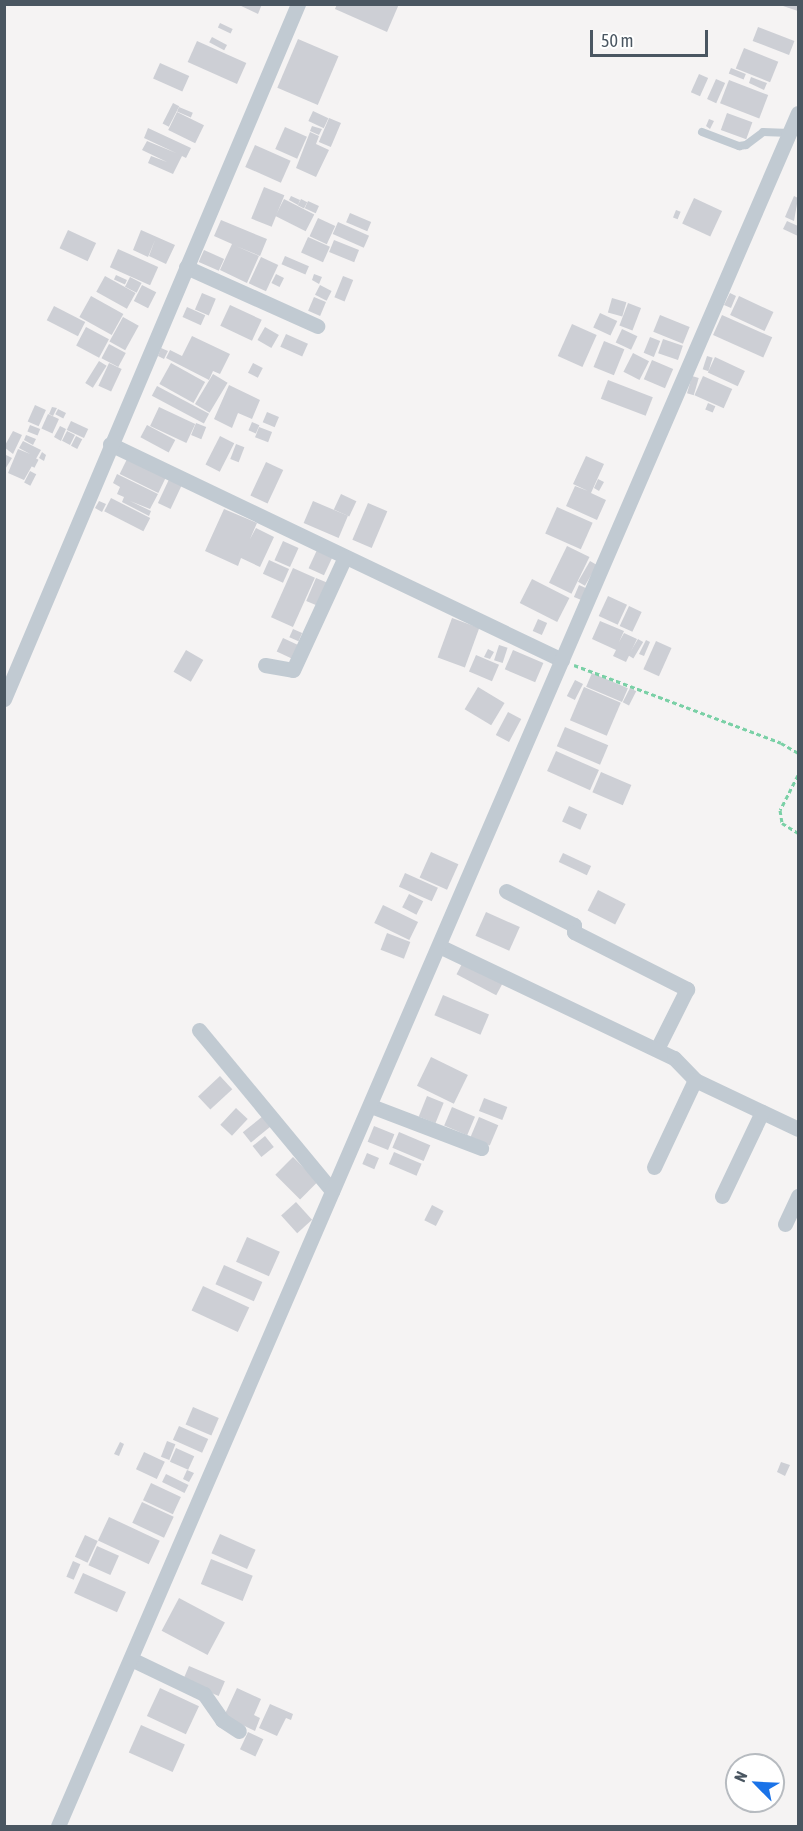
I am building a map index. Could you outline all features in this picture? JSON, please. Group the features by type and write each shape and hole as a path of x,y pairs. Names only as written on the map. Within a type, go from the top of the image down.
{"street":[{"path":"4,699 298,4"},
{"path":"58,1827 798,114"},
{"path":"186,267 317,326"},
{"path":"110,444 562,660"},
{"path":"265,665 292,670 345,557"},
{"path":"506,891 574,925 573,932 687,988 657,1049"},
{"path":"440,946 657,1049 674,1058 695,1080 798,1130"},
{"path":"199,1030 332,1191"},
{"path":"654,1167 695,1080"},
{"path":"371,1106 481,1148"},
{"path":"722,1196 762,1112"},
{"path":"785,1224 798,1196"},
{"path":"131,1659 204,1694 222,1720 239,1731"}],"lane":[{"path":"702,132 739,146 746,145 763,132 790,133"}],"path":[{"path":"562,660 781,743 798,753"},
{"path":"798,775 780,810 782,823 798,833"}],"building":[{"path":"237,4 262,4 258,14"},
{"path":"337,4 399,4 387,32 335,9"},
{"path":"780,4 798,4 798,11 780,5"},
{"path":"220,23 233,29 231,33 218,28"},
{"path":"758,27 794,41 789,55 753,41"},
{"path":"212,37 227,45 224,50 209,42"},
{"path":"298,39 339,56 318,105 277,88"},
{"path":"197,41 246,63 237,84 188,62"},
{"path":"744,48 778,62 770,82 736,68"},
{"path":"160,63 189,76 182,92 153,79"},
{"path":"731,68 746,74 744,80 729,74"},
{"path":"699,74 708,78 700,96 691,92"},
{"path":"751,77 767,83 764,90 749,83"},
{"path":"716,79 725,83 716,103 707,99"},
{"path":"729,80 768,95 759,118 720,103"},
{"path":"173,103 179,106 169,127 163,123"},
{"path":"179,107 193,113 191,117 177,112"},
{"path":"313,111 328,118 324,128 308,121"},
{"path":"177,112 204,125 195,143 168,130"},
{"path":"727,113 752,122 746,139 721,130"},
{"path":"329,118 341,123 331,147 319,142"},
{"path":"709,119 714,121 710,129 706,126"},
{"path":"312,126 322,129 319,135 310,131"},
{"path":"285,127 307,137 297,159 275,149"},
{"path":"148,128 191,148 186,158 182,156 173,174 148,163 151,156 167,162 142,150 147,141 176,153 144,138"},
{"path":"310,132 319,136 316,144 329,150 316,177 296,168"},
{"path":"255,145 291,161 281,183 245,167"},
{"path":"264,187 284,195 272,227 251,219"},
{"path":"291,196 300,200 298,205 289,200"},
{"path":"794,196 798,198 794,221 785,217"},
{"path":"694,198 722,211 710,236 682,223"},
{"path":"284,199 314,214 306,231 275,216"},
{"path":"301,199 307,202 304,208 298,205"},
{"path":"308,201 319,206 316,213 305,208"},
{"path":"676,210 681,212 678,219 673,217"},
{"path":"350,213 371,222 367,231 346,222"},
{"path":"318,218 335,226 327,244 310,236"},
{"path":"221,220 267,239 260,256 236,246 259,256 247,283 220,270 232,244 214,236"},
{"path":"787,221 798,226 798,236 783,229"},
{"path":"338,222 369,236 364,248 333,234"},
{"path":"68,230 96,243 88,261 60,248"},
{"path":"141,230 175,245 166,264 149,256 155,240 148,257 133,250"},
{"path":"308,237 330,247 323,262 301,253"},
{"path":"334,240 359,250 354,262 329,252"},
{"path":"118,249 158,267 150,285 110,267"},
{"path":"204,250 224,259 219,271 199,262"},
{"path":"285,256 309,266 305,274 281,264"},
{"path":"261,257 278,265 266,291 249,283"},
{"path":"276,274 284,278 279,287 271,283"},
{"path":"314,274 322,277 319,284 312,280"},
{"path":"116,275 127,280 125,284 114,280"},
{"path":"105,276 136,293 127,309 96,292"},
{"path":"343,276 353,280 345,301 334,297"},
{"path":"130,277 142,283 137,293 125,287"},
{"path":"142,285 156,292 148,308 134,301"},
{"path":"320,285 332,291 327,301 315,295"},
{"path":"202,293 216,299 209,315 195,310"},
{"path":"730,293 736,296 731,308 724,305"},
{"path":"91,296 123,314 112,335 79,317"},
{"path":"739,296 773,312 765,331 730,315"},
{"path":"314,297 326,302 320,316 308,311"},
{"path":"612,298 626,302 622,317 608,312"},
{"path":"628,303 641,308 632,330 619,325"},
{"path":"230,305 262,320 252,341 220,326"},
{"path":"54,306 85,322 78,336 47,320"},
{"path":"187,307 205,315 201,325 183,317"},
{"path":"600,313 617,321 610,336 593,328"},
{"path":"660,315 690,327 683,344 653,332"},
{"path":"722,315 772,337 763,357 713,335"},
{"path":"123,317 139,326 125,350 109,341"},
{"path":"572,324 597,335 582,367 558,356"},
{"path":"86,327 109,339 99,358 76,346"},
{"path":"265,327 279,335 271,348 258,340"},
{"path":"622,329 637,336 631,350 616,343"},
{"path":"286,334 308,344 302,357 280,347"},
{"path":"192,336 230,354 220,374 213,371 209,380 166,358 170,350 182,356"},
{"path":"650,337 660,341 654,357 644,353"},
{"path":"663,339 683,346 678,360 658,353"},
{"path":"604,341 624,349 614,375 594,367"},
{"path":"109,344 126,353 118,367 101,358"},
{"path":"161,348 168,351 164,359 158,356"},
{"path":"633,353 649,361 640,380 623,372"},
{"path":"707,356 713,358 708,371 703,369"},
{"path":"715,357 745,371 738,386 708,372"},
{"path":"652,360 673,369 665,388 644,379"},
{"path":"99,361 107,366 93,388 85,383"},
{"path":"109,363 122,369 111,392 98,386"},
{"path":"171,363 205,382 193,403 159,384"},
{"path":"253,363 263,368 258,378 248,373"},
{"path":"213,374 228,383 210,413 195,404"},
{"path":"692,376 699,378 694,395 687,393"},
{"path":"703,376 732,389 724,408 694,395"},
{"path":"608,380 653,397 646,416 601,399"},
{"path":"229,385 260,400 252,419 238,413 232,428 214,419"},
{"path":"157,386 209,414 204,423 152,396"},
{"path":"708,403 715,406 713,413 705,409"},
{"path":"35,405 46,410 39,426 28,421"},
{"path":"52,407 57,408 53,416 49,414"},
{"path":"159,407 195,424 186,443 150,426"},
{"path":"58,409 66,413 63,418 55,414"},
{"path":"267,412 279,417 275,427 263,422"},
{"path":"48,414 59,419 52,433 41,429"},
{"path":"71,421 88,429 84,438 67,430"},
{"path":"252,422 259,425 256,433 248,430"},
{"path":"196,423 206,427 201,439 191,435"},
{"path":"30,425 40,429 38,436 27,431"},
{"path":"147,425 175,440 169,452 140,437"},
{"path":"60,426 66,429 61,441 54,437"},
{"path":"259,427 272,432 268,442 255,437"},
{"path":"13,431 22,435 13,454 4,447"},
{"path":"67,431 75,435 70,445 62,441"},
{"path":"26,435 36,439 33,445 24,440"},
{"path":"76,436 82,439 77,449 71,446"},
{"path":"220,436 234,443 220,472 205,465"},
{"path":"23,441 41,450 24,480 8,473 18,449 30,454 19,448"},
{"path":"236,444 244,447 239,462 230,459"},
{"path":"42,452 46,455 44,461 39,458"},
{"path":"4,454 12,458 4,471"},
{"path":"586,456 604,464 591,493 606,500 597,520 566,506 575,486 588,491 573,484"},
{"path":"128,457 167,476 158,493 120,474"},
{"path":"35,458 39,460 34,468 31,466"},
{"path":"266,462 283,470 268,504 250,496"},
{"path":"30,471 36,474 30,486 24,483"},
{"path":"117,474 158,494 150,509 130,501 151,511 149,516 122,502 124,497 117,494 120,487 113,483"},
{"path":"171,475 184,481 171,509 158,503"},
{"path":"598,479 604,482 599,491 594,488"},
{"path":"341,494 356,501 349,517 334,509"},
{"path":"111,498 150,518 143,531 104,511"},
{"path":"99,501 106,504 102,512 95,508"},
{"path":"313,501 348,516 339,538 304,523"},
{"path":"368,503 387,511 372,548 352,540"},
{"path":"557,507 593,523 581,549 545,533"},
{"path":"224,509 257,523 250,539 256,528 274,537 260,567 241,558 238,566 205,551"},
{"path":"283,541 299,548 290,567 274,560"},
{"path":"567,546 589,557 571,594 549,583"},
{"path":"317,550 332,557 324,575 309,568"},
{"path":"269,560 289,569 283,583 263,574"},
{"path":"590,561 597,565 585,586 578,582"},
{"path":"293,568 315,578 293,627 271,617"},
{"path":"316,578 330,584 320,607 306,601"},
{"path":"532,579 569,598 557,622 520,603"},
{"path":"579,585 586,588 581,600 574,597"},
{"path":"608,596 627,605 618,625 599,616"},
{"path":"629,606 642,612 632,632 620,626"},
{"path":"452,618 479,628 465,667 438,657"},
{"path":"538,619 547,623 542,635 533,631"},
{"path":"600,621 624,631 619,642 624,633 637,639 626,662 613,656 616,650 592,639"},
{"path":"293,629 302,633 298,641 289,637"},
{"path":"283,638 300,646 294,660 277,652"},
{"path":"638,639 643,642 633,658 628,655"},
{"path":"646,640 650,642 644,656 639,654"},
{"path":"656,641 672,648 659,676 643,669"},
{"path":"499,645 508,648 503,663 494,660"},
{"path":"488,649 494,652 490,659 484,657"},
{"path":"186,650 203,660 191,682 174,672"},
{"path":"513,650 543,663 535,682 505,669"},
{"path":"476,655 499,665 492,681 469,672"},
{"path":"592,673 628,688 622,702 586,687"},
{"path":"575,680 583,684 575,700 567,696"},
{"path":"478,687 505,703 491,725 465,709"},
{"path":"584,687 621,703 607,736 570,720"},
{"path":"630,688 636,691 629,705 623,702"},
{"path":"508,712 521,719 509,742 496,735"},
{"path":"565,727 608,745 600,765 557,746"},
{"path":"556,751 599,770 590,790 547,771"},
{"path":"601,772 631,785 623,805 592,792"},
{"path":"569,806 587,814 580,830 562,822"},
{"path":"431,852 458,864 447,890 420,878"},
{"path":"563,853 591,866 587,875 559,862"},
{"path":"405,873 438,888 432,901 399,887"},
{"path":"598,890 626,904 615,925 588,910"},
{"path":"409,894 423,901 416,915 402,907"},
{"path":"383,905 418,922 409,940 374,923"},
{"path":"486,912 520,927 509,951 475,936"},
{"path":"387,933 410,942 404,959 381,950"},
{"path":"464,960 504,981 496,995 456,974"},
{"path":"443,995 489,1015 480,1035 434,1015"},
{"path":"431,1057 468,1075 454,1104 417,1086"},
{"path":"220,1076 232,1089 210,1110 198,1096"},
{"path":"427,1096 444,1103 435,1123 419,1116"},
{"path":"484,1098 507,1107 502,1120 479,1111"},
{"path":"452,1107 475,1117 467,1135 444,1125"},
{"path":"236,1108 248,1119 232,1136 220,1125"},
{"path":"263,1116 271,1126 251,1142 243,1132"},
{"path":"479,1117 498,1125 490,1145 470,1137"},
{"path":"374,1126 394,1134 388,1150 368,1142"},
{"path":"399,1132 430,1145 424,1161 392,1148"},
{"path":"265,1136 274,1147 261,1157 253,1146"},
{"path":"394,1152 422,1164 417,1176 389,1164"},
{"path":"367,1153 379,1158 374,1169 362,1164"},
{"path":"293,1157 318,1182 300,1199 275,1175"},
{"path":"296,1202 312,1220 297,1233 281,1215"},
{"path":"432,1205 444,1211 436,1226 424,1220"},
{"path":"247,1237 280,1252 269,1276 236,1262"},
{"path":"224,1265 262,1282 254,1301 215,1284"},
{"path":"203,1286 249,1308 238,1332 192,1310"},
{"path":"193,1407 219,1418 211,1435 186,1424"},
{"path":"179,1426 208,1439 202,1453 173,1440"},
{"path":"167,1441 175,1444 169,1460 161,1457"},
{"path":"120,1442 124,1444 119,1456 114,1454"},
{"path":"176,1448 194,1456 188,1470 170,1462"},
{"path":"144,1452 165,1462 157,1479 136,1469"},
{"path":"781,1462 790,1465 785,1476 777,1472"},
{"path":"187,1470 194,1473 189,1482 183,1479"},
{"path":"166,1474 188,1485 185,1493 162,1482"},
{"path":"151,1483 181,1497 173,1514 143,1500"},
{"path":"142,1502 174,1517 164,1538 132,1523"},
{"path":"109,1517 160,1541 149,1564 98,1541"},
{"path":"220,1534 256,1550 247,1569 211,1553"},
{"path":"85,1535 98,1541 88,1563 75,1557"},
{"path":"97,1546 119,1556 110,1575 88,1565"},
{"path":"211,1559 253,1576 243,1601 201,1584"},
{"path":"73,1561 80,1564 74,1580 66,1577"},
{"path":"83,1573 126,1592 117,1612 74,1593"},
{"path":"179,1598 225,1622 208,1655 162,1631"},
{"path":"189,1666 225,1681 219,1696 183,1681"},
{"path":"160,1688 199,1706 186,1734 147,1716"},
{"path":"237,1688 261,1699 254,1715 260,1718 255,1731 224,1716"},
{"path":"270,1704 293,1714 291,1720 286,1718 277,1736 259,1728"},
{"path":"141,1725 185,1745 173,1772 129,1752"},
{"path":"248,1732 263,1739 255,1756 240,1749"}]}
